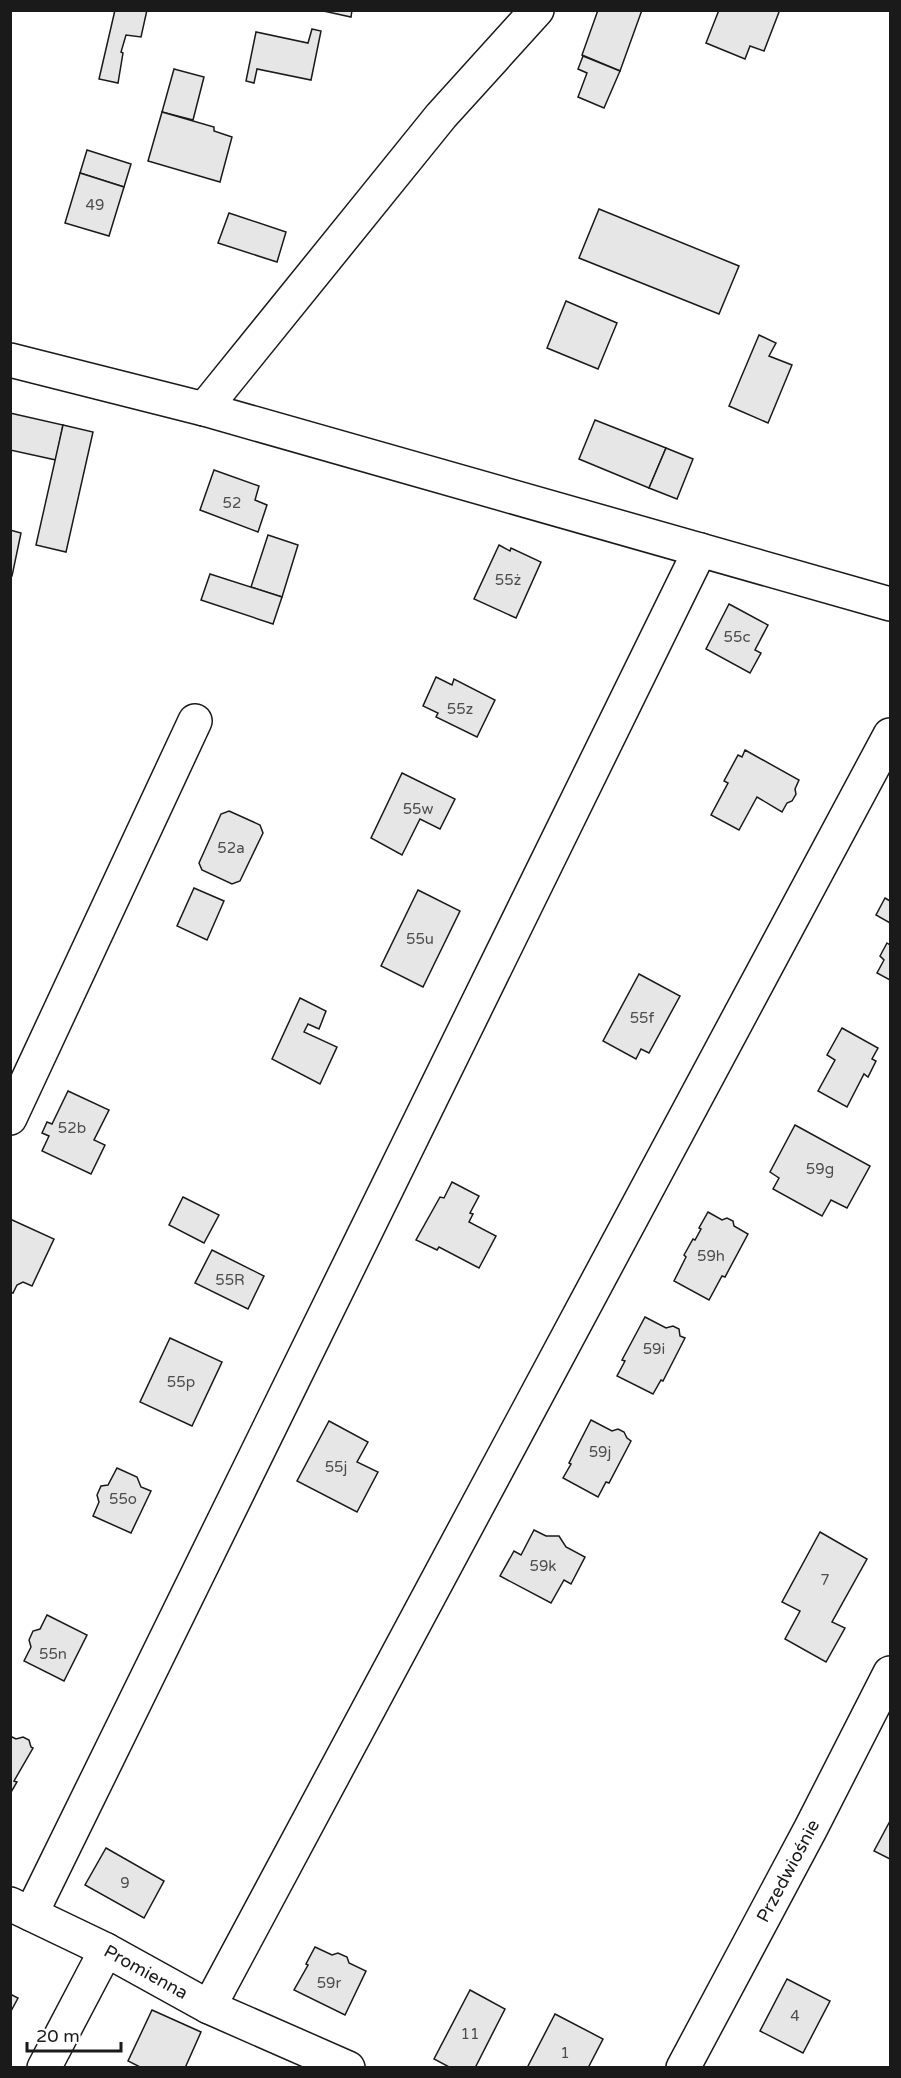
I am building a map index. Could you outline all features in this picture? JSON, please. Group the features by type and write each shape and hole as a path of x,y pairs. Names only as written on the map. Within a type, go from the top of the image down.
{"street":[{"path":"204,409 441,116 537,10"},
{"path":"10,360 204,409 891,604"},
{"path":"21,1909 700,550"},
{"path":"10,1118 195,721"},
{"path":"209,2007 891,735"},
{"name":"Przedwiośnie","path":"683,2067 891,1673"},
{"name":"Promienna","path":"21,1909 106,1950 209,2007 348,2067"},
{"path":"44,2067 106,1950"}],"building":[{"path":"115,10 147,10 141,37 126,35 121,52 123,53 118,83 99,79"},
{"path":"319,10 352,10 351,17"},
{"path":"598,10 642,10 620,71 582,55"},
{"path":"719,10 776,10 779,12 764,51 750,46 745,59 706,43"},
{"path":"312,29 321,31 311,80 257,69 254,83 246,81 256,32 308,43"},
{"path":"583,56 620,71 604,108 578,97 587,73 578,69"},
{"path":"174,69 204,77 193,120 162,112"},
{"path":"162,112 214,127 214,131 232,137 220,182 148,161"},
{"path":"87,150 131,164 124,187 80,173"},
{"path":"80,173 124,187 109,236 65,223"},
{"path":"599,209 739,266 719,314 579,258"},
{"path":"229,213 286,232 277,262 218,243"},
{"path":"566,301 617,323 598,369 547,348"},
{"path":"759,335 776,343 769,356 792,365 768,423 729,406"},
{"path":"10,413 63,425 56,460 10,450"},
{"path":"595,420 666,448 649,488 579,459"},
{"path":"63,425 93,432 66,552 36,545"},
{"path":"666,448 693,459 677,499 649,488"},
{"path":"214,470 259,486 255,500 267,505 258,532 200,510"},
{"path":"10,530 21,533 12,576 10,576"},
{"path":"268,535 298,545 282,597 251,587"},
{"path":"499,545 541,562 516,618 474,599"},
{"path":"210,574 282,597 273,624 201,600"},
{"path":"729,604 768,625 755,650 761,653 750,673 706,649"},
{"path":"436,677 452,685 454,679 495,700 477,737 436,717 438,713 423,706"},
{"path":"745,750 799,780 795,789 796,794 782,812 757,797 739,830 711,815 728,783 724,781 738,755 742,757"},
{"path":"402,773 455,799 440,829 420,819 402,855 371,838"},
{"path":"229,811 260,825 263,833 240,881 232,884 202,870 199,863 221,814"},
{"path":"194,888 224,901 207,940 177,926"},
{"path":"418,890 460,911 423,987 381,966"},
{"path":"885,898 890,901 890,923 876,915"},
{"path":"887,943 890,945 890,980 877,973 884,960 880,956"},
{"path":"639,974 680,996 649,1053 641,1049 636,1059 603,1041"},
{"path":"300,998 326,1011 319,1029 308,1024 304,1032 337,1047 320,1084 272,1059"},
{"path":"842,1028 878,1048 872,1059 876,1061 868,1077 864,1074 847,1107 818,1091 835,1060 827,1055"},
{"path":"68,1091 109,1110 94,1140 105,1145 91,1174 42,1151 49,1136 42,1133 47,1122 52,1124"},
{"path":"795,1125 870,1166 847,1208 831,1200 822,1216 773,1189 779,1178 770,1172"},
{"path":"452,1182 479,1196 470,1213 473,1214 469,1222 496,1236 479,1268 439,1247 437,1250 416,1240 440,1197 444,1198"},
{"path":"183,1197 219,1215 204,1243 169,1225"},
{"path":"708,1212 722,1220 727,1218 733,1221 734,1226 748,1234 725,1277 722,1276 709,1300 674,1281 686,1257 684,1255 693,1239 695,1240"},
{"path":"10,1219 54,1239 32,1286 23,1282 17,1285 13,1293 10,1292"},
{"path":"212,1250 264,1276 248,1309 195,1283"},
{"path":"645,1317 666,1328 673,1326 679,1329 680,1336 685,1338 663,1381 661,1380 653,1394 617,1376 625,1361 622,1360"},
{"path":"170,1338 222,1362 192,1426 140,1402"},
{"path":"591,1420 612,1431 618,1429 624,1432 631,1441 609,1483 606,1482 598,1497 563,1478"},
{"path":"329,1421 368,1442 357,1462 378,1472 357,1512 297,1481"},
{"path":"117,1468 137,1477 141,1487 151,1491 131,1533 93,1516 99,1502 97,1495 101,1486 108,1485"},
{"path":"534,1530 546,1536 559,1536 566,1547 585,1557 571,1584 564,1580 551,1603 500,1576 514,1551 521,1555"},
{"path":"820,1532 867,1559 832,1622 845,1628 826,1662 785,1639 800,1611 782,1602"},
{"path":"47,1615 87,1635 64,1681 24,1661 31,1647 29,1640 33,1631 40,1629"},
{"path":"10,1736 29,1740 33,1748 14,1781 17,1782 10,1794"},
{"path":"890,1821 890,1859 874,1851"},
{"path":"106,1848 164,1881 144,1918 85,1885"},
{"path":"315,1947 332,1955 338,1953 347,1957 349,1963 366,1971 345,2015 294,1990"},
{"path":"787,1979 830,2001 803,2053 760,2031"},
{"path":"470,1990 505,2009 475,2068 451,2068 434,2059"},
{"path":"10,1994 18,1998 10,2013"},
{"path":"152,2010 201,2032 185,2068 142,2068 128,2061"},
{"path":"555,2014 603,2039 588,2068 527,2068"}]}
